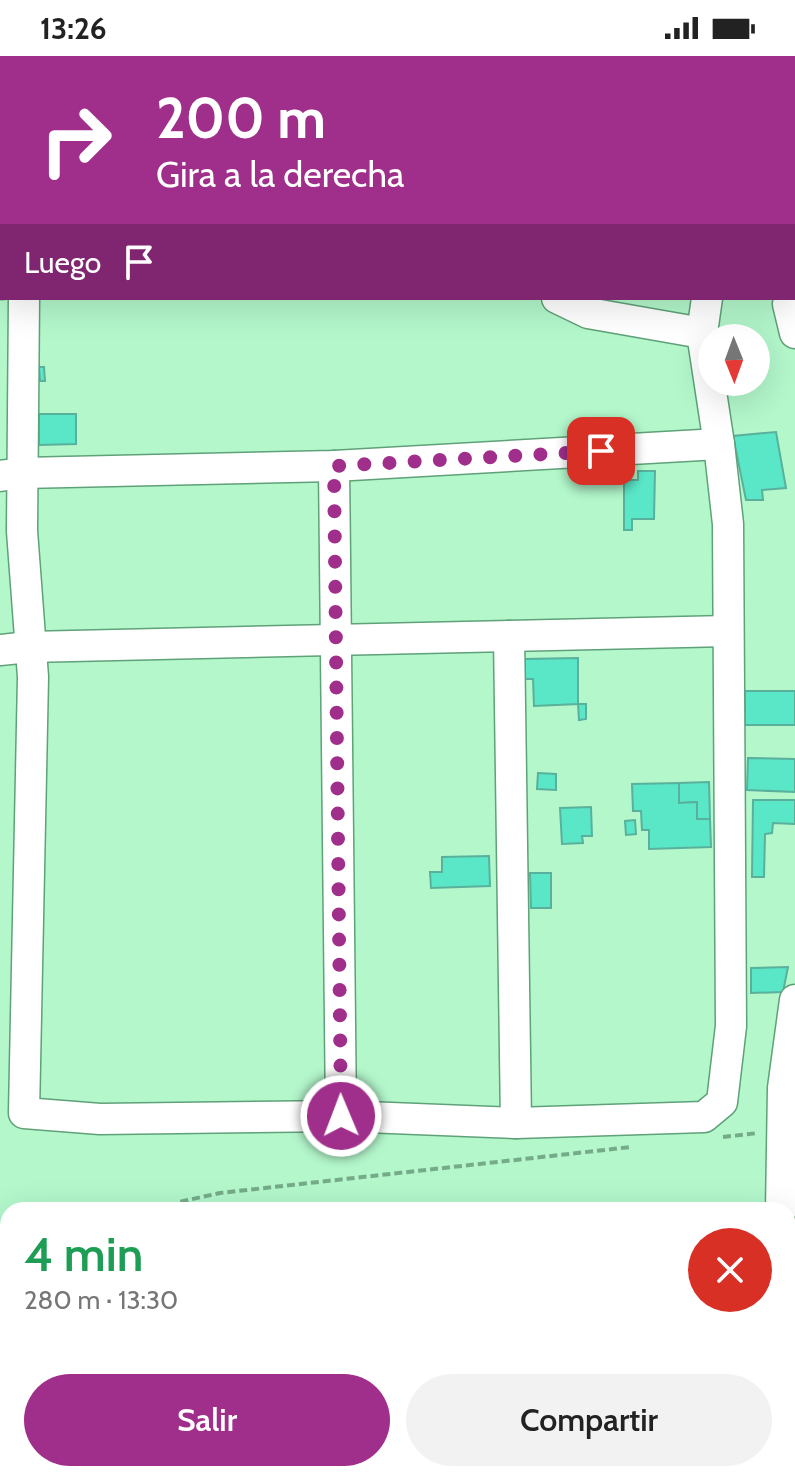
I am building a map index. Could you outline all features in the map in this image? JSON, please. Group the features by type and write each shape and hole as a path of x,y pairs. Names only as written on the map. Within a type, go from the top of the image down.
{"street":[{"path":"24,300 12,474 28,593 15,648 33,677 24,1113 100,1119 341,1116 516,1123 704,1117 722,1102 731,1026 728,524 712,396"},
{"path":"561,300 588,313 698,332"},
{"path":"703,324 707,300"},
{"path":"12,474 334,466 719,444"},
{"path":"334,466 341,1116"},
{"path":"15,648 728,631"},
{"path":"509,636 516,1123"},
{"path":"782,1202 789,1130 783,1088 792,1040 795,1000"}],"path":[{"path":"722,1137 789,1130"},
{"path":"179,1202 220,1193 631,1147"}],"building":[{"path":"39,367 44,367 45,381 40,381"},
{"path":"39,414 76,414 76,444 39,445"},
{"path":"776,432 786,488 762,490 763,500 746,500 733,436"},
{"path":"638,471 655,471 654,519 632,519 632,530 624,530 624,480 638,480"},
{"path":"578,658 578,704 534,706 533,679 525,679 525,659"},
{"path":"745,691 795,691 795,725 745,725"},
{"path":"578,704 586,704 586,719 579,720"},
{"path":"748,758 795,759 795,792 747,790"},
{"path":"538,773 556,774 556,790 537,789"},
{"path":"709,782 710,819 697,819 697,802 679,803 679,783"},
{"path":"679,783 679,803 697,802 697,819 710,819 711,847 649,849 649,830 642,830 641,811 633,811 632,784"},
{"path":"753,800 795,800 795,824 773,823 772,833 765,834 764,877 752,877"},
{"path":"591,807 592,836 582,836 583,843 562,844 560,808"},
{"path":"635,820 636,834 626,835 625,821"},
{"path":"489,856 490,886 431,888 430,872 442,872 442,857"},
{"path":"530,873 551,873 551,908 531,908"},
{"path":"788,967 783,992 751,993 751,968"}],"route":[{"path":"341,1116 334,466 601,451"}]}
